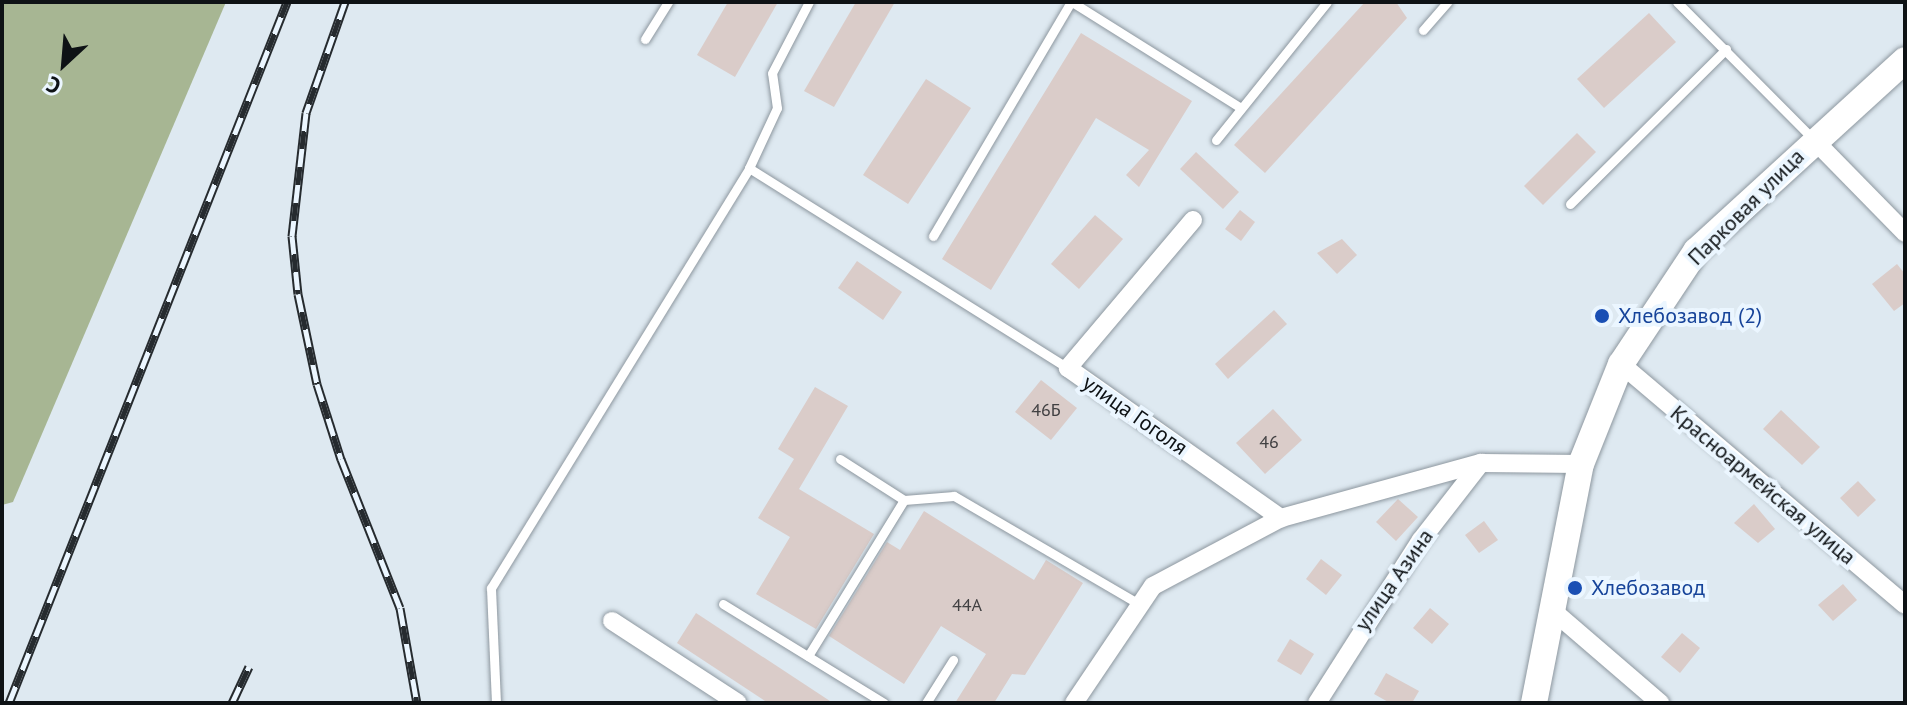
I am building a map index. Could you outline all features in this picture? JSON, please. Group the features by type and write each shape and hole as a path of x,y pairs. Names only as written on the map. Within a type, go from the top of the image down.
{"main road":[{"name":"Парковая улица","path":"1534,703 1581,464 1621,364 1696,251 1905,60"}],"street":[{"path":"1814,140 1905,233"},
{"name":"улица Гоголя","path":"1193,220 1068,368 1281,518"},
{"name":"Красноармейская улица","path":"1621,364 1905,605"},
{"path":"1074,703 1137,603 1153,586 1281,518 1481,463 1581,464"},
{"name":"улица Азина","path":"1317,703 1421,540 1481,463"},
{"path":"1552,610 1660,703"},
{"path":"612,621 738,703"}],"lane":[{"path":"645,39 668,2"},
{"path":"496,703 491,588 749,168 777,108 772,73 809,2"},
{"path":"933,236 1072,2 1241,108"},
{"path":"1216,140 1327,2"},
{"path":"1423,30 1447,2"},
{"path":"1677,2 1814,140"},
{"path":"1570,204 1726,49"},
{"path":"749,168 1068,368"},
{"path":"840,459 904,500 954,496 1137,603"},
{"path":"808,656 904,500"},
{"path":"723,604 884,703"},
{"path":"926,703 953,660"}],"green space":[{"path":"2,2 226,2 13,502 2,505"}],"building":[{"path":"728,2 778,2 735,77 697,55"},
{"path":"856,2 895,2 834,107 804,91"},
{"path":"1365,2 1396,2 1407,18 1265,173 1234,145"},
{"path":"1649,13 1676,42 1604,108 1577,79"},
{"path":"1081,33 1192,101 1139,187 1126,175 1149,150 1096,118 991,290 942,259"},
{"path":"926,79 971,108 908,204 863,175"},
{"path":"1577,133 1596,152 1543,205 1524,186"},
{"path":"1196,152 1239,192 1223,209 1180,169"},
{"path":"1240,210 1255,222 1241,241 1225,229"},
{"path":"1095,215 1123,239 1079,289 1051,264"},
{"path":"1342,239 1357,255 1337,274 1317,253"},
{"path":"857,261 902,292 883,320 838,288"},
{"path":"1897,264 1905,274 1905,303 1894,311 1872,284"},
{"path":"1274,310 1287,324 1228,379 1215,364"},
{"path":"1041,380 1077,408 1051,440 1015,412"},
{"path":"815,387 848,406 799,489 874,534 816,629 756,594 790,537 758,518 794,459 778,449"},
{"path":"1273,409 1302,440 1265,474 1236,443"},
{"path":"1781,410 1820,447 1802,465 1763,429"},
{"path":"1858,481 1876,500 1858,517 1840,498"},
{"path":"1398,499 1418,517 1396,541 1376,522"},
{"path":"1754,504 1775,529 1758,543 1734,523"},
{"path":"924,511 1034,580 1046,560 1083,583 1025,675 1012,674 994,703 955,703 986,654 941,626 904,684 829,636 887,542 900,550"},
{"path":"1484,521 1498,540 1479,553 1465,535"},
{"path":"1321,559 1342,575 1326,595 1306,579"},
{"path":"1843,584 1857,600 1833,621 1818,605"},
{"path":"1430,608 1449,624 1432,644 1413,628"},
{"path":"696,613 833,703 768,703 677,643"},
{"path":"1682,633 1700,648 1680,673 1661,657"},
{"path":"1290,639 1314,654 1301,675 1277,661"},
{"path":"1386,673 1419,691 1412,703 1390,703 1374,694"}],"railway":[{"path":"9,703 287,2"},
{"path":"345,2 306,113 292,236 298,294 317,384 341,459 400,608 417,703"},
{"path":"232,703 249,667"}],"place":[{"name":"Хлебозавод (2)","path":"1602,316"},
{"name":"Хлебозавод","path":"1575,588"}]}
